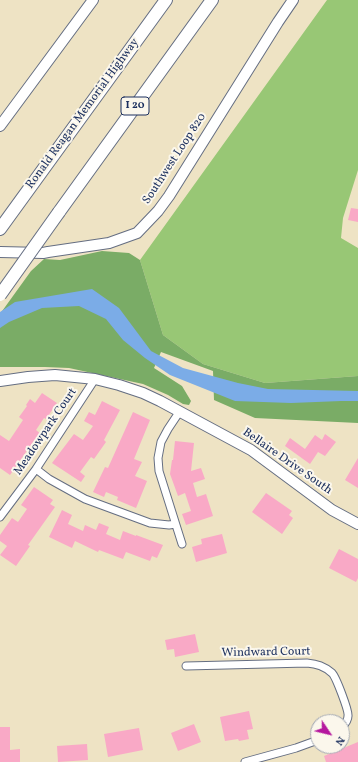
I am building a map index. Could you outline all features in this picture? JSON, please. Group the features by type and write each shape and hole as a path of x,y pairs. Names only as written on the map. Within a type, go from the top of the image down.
{"highway":[{"name":"Ronald Reagan Memorial Highway","path":"0,229 166,0"},
{"name":"I 20","path":"0,295 212,0"}],"street":[{"path":"0,126 93,0"},
{"name":"Southwest Loop 820","path":"0,252 48,252 109,243 137,233 158,211 278,22 294,0"},
{"name":"Bellaire Drive South","path":"0,381 55,375 95,379 143,393 180,411 251,450 332,510 358,524"},
{"name":"Meadowpark Court","path":"0,517 36,469 95,379"},
{"path":"180,411 168,429 162,442 158,458 159,471 182,544"},
{"path":"36,469 49,479 85,499 150,523 169,525 176,524"},
{"name":"Windward Court","path":"186,666 299,663 317,664 334,675 348,714"},
{"path":"246,762 310,743"}],"green space":[{"path":"327,0 358,0 358,170 343,218 341,238 358,248 358,376 265,383 203,364 163,335 140,260"},
{"path":"102,251 129,253 140,260 163,335 203,364 265,383 358,376 358,423 255,418 214,400 213,371 161,352 154,368 182,386 191,401 189,405 183,404 168,395 143,384 69,368 0,367 0,314 31,271 44,259 60,260"}],"water":[{"path":"92,289 119,308 151,351 183,368 238,383 268,389 358,391 358,401 291,403 235,401 170,375 145,358 123,340 106,319 79,306 42,308 9,322 0,328 0,312 15,302"}],"building":[{"path":"351,208 358,209 358,222 348,220"},
{"path":"42,393 57,403 36,430 41,434 34,443 33,442 10,475 0,468 0,435 9,441 23,420 19,417 30,399 35,403"},
{"path":"102,401 120,410 104,440 106,442 94,459 91,457 80,472 85,476 81,482 52,463 74,434 83,440 93,426 84,421 89,412 95,415"},
{"path":"133,412 150,420 134,459 142,462 135,476 147,481 136,508 117,500 118,497 106,492 104,497 93,492 105,467 108,468"},
{"path":"325,434 336,442 325,456 318,452 310,464 285,446 290,438 305,449 315,435 322,440"},
{"path":"175,441 194,443 191,471 201,468 205,479 193,483 197,497 206,494 213,516 186,525 182,514 191,511 185,493 178,496 170,474"},
{"path":"358,458 358,488 345,480"},
{"path":"34,487 53,500 50,504 55,507 28,545 30,546 16,566 0,555 7,546 0,541 0,535 12,518 18,522 27,509 21,505"},
{"path":"266,493 292,511 289,515 293,518 282,534 252,512"},
{"path":"62,510 72,515 68,524 83,531 85,525 96,530 99,523 109,527 106,534 120,540 123,531 163,545 157,558 152,556 150,561 126,552 123,559 99,550 98,552 75,541 72,548 49,537"},
{"path":"222,534 227,553 196,562 192,547 202,544 201,539"},
{"path":"339,549 358,559 358,578 356,582 329,568"},
{"path":"195,634 199,652 175,657 174,649 167,650 165,640"},
{"path":"249,711 253,729 247,730 249,739 225,741 220,717"},
{"path":"194,724 201,742 178,751 171,733"},
{"path":"0,727 10,727 10,750 20,749 20,762 0,762"},
{"path":"139,728 143,750 108,757 104,734"},
{"path":"358,742 358,762 326,762 324,756 329,754 350,754 350,745"},
{"path":"87,744 88,760 58,762 57,746"}]}
